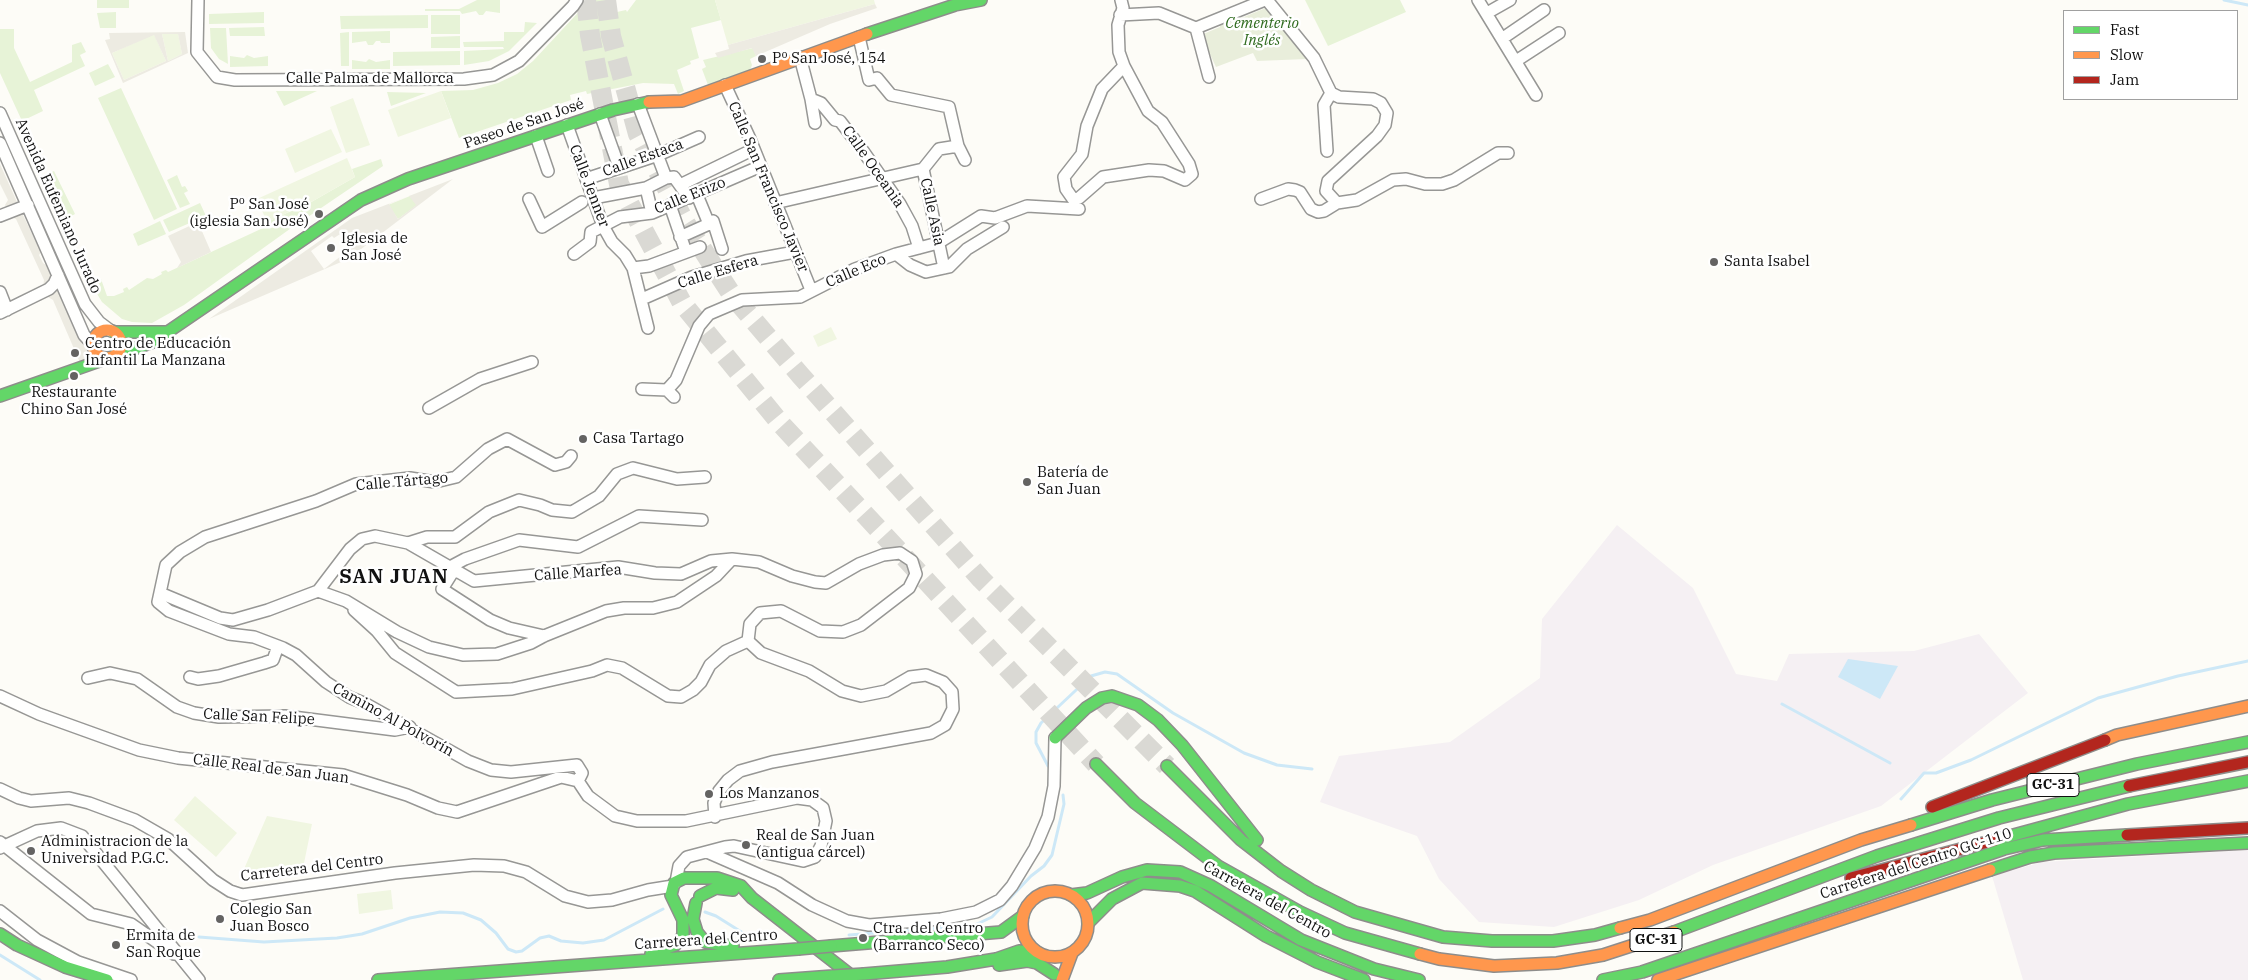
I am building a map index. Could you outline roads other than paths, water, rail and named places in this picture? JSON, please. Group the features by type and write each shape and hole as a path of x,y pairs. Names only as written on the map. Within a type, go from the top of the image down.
{"main road":[{"name":"Paseo de San José","path":"0,396 154,342 361,200 408,179 600,114 638,104 682,101 858,37 955,5 981,0"},
{"path":"112,332 119,339 120,347 110,358 96,353 93,345 98,333 112,332 168,332"},
{"path":"1055,738 1086,708 1102,698 1112,696 1138,705 1158,720 1182,745 1281,871"},
{"path":"1861,840 1888,824 2040,763 2117,735 2248,706"},
{"name":"GC-31","path":"1167,766 1242,840 1281,871 1311,890 1355,912 1398,926 1444,936 1482,940 1553,941 1595,935 1650,920 1861,840 2002,798 2136,764 2248,742"},
{"name":"GC-31","path":"1096,764 1135,803 1218,866 1300,912 1345,932 1393,947 1439,959 1494,966 1557,962 1603,955 1703,923 1778,892 1877,856 1999,818 2140,783 2248,762"},
{"path":"1703,923 1859,876 1999,837 2128,804 2248,781"},
{"name":"Carretera del Centro GC-110","path":"1603,980 1642,972 2004,849 2043,840 2248,828"},
{"name":"Carretera del Centro GC-110","path":"1658,980 1712,964 2030,857 2054,853 2248,844"},
{"name":"Carretera del Centro","path":"1071,895 1087,893 1122,877 1147,870 1180,872 1211,886 1301,940 1374,970 1418,980"},
{"path":"630,961 675,945 683,936 683,920 675,901 674,884 688,878 697,884 698,899 693,919 697,932 705,942 770,950"},
{"name":"Carretera del Centro","path":"688,878 717,878 741,886 752,898 860,977"},
{"path":"1088,923 1112,899 1142,883 1162,883 1180,886 1195,891 1266,936 1316,962 1364,980"},
{"name":"Carretera del Centro","path":"698,899 706,891 725,888 752,898"},
{"path":"779,980 833,976 860,977 975,963 1019,951 1042,954 1059,957 1072,953 1082,944 1087,934 1088,923 1083,907 1071,895 1052,891 1034,899 1023,916 1024,936 1042,954 1057,978"},
{"path":"675,901 684,907 698,899"},
{"name":"Carretera del Centro","path":"378,980 969,936 1001,932 1023,916"},
{"path":"0,934 17,945 64,967 107,980"},
{"path":"1057,978 1070,962 1072,953"},
{"path":"975,963 989,966 1027,962 1037,963 1057,978"}],"street":[{"name":"Calle Palma de Mallorca","path":"198,0 197,52 217,77 235,80 464,78 493,75 519,61 577,0"},
{"path":"1076,204 1079,198 1103,177 1149,170 1164,171 1184,180 1192,174 1189,164 1162,122 1148,111 1124,66 1119,52 1118,25 1122,8 1121,0"},
{"path":"1120,15 1159,13 1196,28 1266,0 1314,58 1324,83 1331,93 1339,97 1373,99 1381,103 1387,113 1385,124 1377,136 1328,181 1326,190 1337,203"},
{"path":"1478,0 1503,38 1536,95"},
{"path":"1487,13 1510,0"},
{"path":"1503,38 1544,10"},
{"path":"1196,28 1209,77"},
{"path":"1516,61 1558,33"},
{"path":"858,37 868,80 876,78 891,95 949,107 958,146 965,160"},
{"path":"800,57 812,99 815,124"},
{"path":"1076,204 1066,189 1064,177 1082,154 1086,126 1102,89 1124,66"},
{"name":"Calle San Francisco Javier","path":"725,85 754,149 811,290"},
{"path":"1327,151 1324,105 1331,93"},
{"name":"Calle Oceania","path":"812,99 821,103 834,120 840,120 909,220 919,248"},
{"path":"638,104 666,178"},
{"name":"Avenida Eufemiano Jurado","path":"0,113 85,304 99,322 112,332"},
{"path":"600,114 619,167"},
{"name":"Calle Jenner","path":"567,125 586,179 588,200 612,242 633,268 648,328"},
{"path":"536,136 548,171"},
{"name":"Calle Estaca","path":"586,179 658,156 699,137"},
{"name":"Avenida Eufemiano Jurado","path":"0,143 84,335 93,345"},
{"name":"Calle Asia","path":"944,268 923,168 939,149 958,146"},
{"path":"680,185 754,149"},
{"path":"1261,199 1288,189 1300,192 1311,208 1318,212 1324,211 1337,203 1357,200 1393,180 1406,179 1425,184 1442,184 1454,180 1498,153 1508,153"},
{"name":"Calle Erizo","path":"574,254 590,242 591,232 620,218 652,212 761,166"},
{"path":"775,202 923,168"},
{"path":"530,199 542,227 588,200 646,188 666,178 674,177 693,196 709,224"},
{"path":"646,188 652,212"},
{"path":"896,254 938,243 981,216 995,218 1027,206 1076,204"},
{"path":"0,216 28,205"},
{"path":"670,205 686,252"},
{"path":"680,237 713,222 722,249"},
{"path":"944,268 949,267 966,249 1003,227"},
{"path":"633,268 649,266 700,246"},
{"name":"Calle Esfera","path":"642,299 692,277 746,261 795,252"},
{"name":"Calle Eco","path":"642,389 670,393 699,326 710,314 742,300 800,297 855,269 896,254 910,265 926,272 944,268"},
{"path":"0,292 3,312 49,289 54,284 58,275"},
{"path":"429,408 480,379 532,362"},
{"name":"Calle Tártago","path":"160,594 166,565 180,552 204,536 316,501 351,486 410,478 434,482 456,477 488,449 507,439 555,465 566,462 571,456"},
{"path":"160,594 220,618 233,620 268,610 318,591 341,560 362,539 375,536 408,543 428,537 455,537 489,512 519,500 552,510 572,512 599,496 617,474 633,468 677,479 705,477"},
{"path":"544,636 532,635 490,620 442,589 452,569 465,558 519,540 578,547 639,516 702,520"},
{"name":"Calle Marfea","path":"408,543 474,581 618,567 655,573 681,574 711,561 732,559 759,562 800,578 826,583 859,564 883,555 900,553 912,561 916,574 909,588 861,625 843,632 820,631 782,611 760,613 750,624 748,641"},
{"path":"318,591 346,601 397,632 429,647 463,655 497,654 530,643 606,611 624,608 653,608 677,602 716,576 732,559"},
{"name":"Camino Al Polvorín","path":"160,594 158,602 169,611 228,634 254,637 278,646 296,655 326,682 341,692 410,727 428,741 492,770 511,772 577,765 582,773 578,781"},
{"path":"346,601 395,653 456,692 512,689 606,665 622,668 668,696 681,697 693,690 701,682 710,665 726,651 748,641 761,653 809,671 842,691 861,696 886,691 910,677 926,675 944,682 952,692 953,709 945,725 931,733 772,762 740,771 728,780 719,791 714,803 715,817"},
{"path":"190,677 198,679 219,676 273,660 278,646"},
{"name":"Calle San Felipe","path":"88,678 110,673 137,679 177,707 219,718 285,716 395,730 410,727"},
{"name":"Calle Real de San Juan","path":"0,696 39,714 139,750 178,758 343,775 407,794 438,808 457,812 561,777 578,781"},
{"path":"708,852 778,883 812,905 847,921 869,925 941,919 976,912 1000,900 1012,886 1035,848 1048,817 1054,786 1055,738"},
{"path":"578,781 588,796 615,816 637,821 686,821 715,817 797,798 812,800 823,808 826,821 815,857 803,861 734,846 692,855 683,860 679,866 674,884"},
{"name":"Carretera del Centro","path":"0,789 19,798 31,800 69,798 89,803 135,820 168,839 213,880 230,891 242,895 385,874 474,865 504,866 526,872 565,896 588,902 612,900 674,884"},
{"path":"1,845 37,831 61,828 82,836 199,980"},
{"path":"1,845 91,914 131,924 185,963"},
{"path":"688,878 692,855"},
{"path":"648,890 675,901"},
{"path":"0,911 37,940 78,962 131,980"}],"water":[{"path":"1848,659 1898,666 1880,699 1838,677"}],"waterway":[{"path":"2224,0 2248,5"},
{"path":"1901,799 1924,773 1936,773 1971,760 2098,698 2178,676 2248,661"},
{"path":"1048,766 1036,743 1036,732 1041,723 1091,676 1105,672 1117,674 1173,713 1244,753 1277,765 1312,769"},
{"path":"1782,704 1890,763"},
{"path":"849,935 975,925 992,917 1031,876 1044,866 1052,855 1064,804 1063,795"},
{"path":"199,937 264,942 337,938 362,934 410,918 440,912 463,913 481,920 496,933 508,949 516,952 522,951 540,938 549,936 561,941 583,943 604,940 663,909"},
{"path":"705,912 716,916 743,933"},
{"path":"0,955 40,980"}],"tunnel":[{"path":"586,0 590,35 619,184 682,303 781,424 1096,764"},
{"path":"606,0 611,36 638,134 686,224 732,295 801,376 981,579 1167,766"}],"place":[{"name":"Pº San José, 154","path":"762,59"},
{"name":"Pº San José (iglesia San José)","path":"319,214"},
{"name":"Iglesia de San José","path":"331,248"},
{"name":"Santa Isabel","path":"1714,262"},
{"name":"Centro de Educación Infantil La Manzana","path":"75,353"},
{"name":"Restaurante Chino San José","path":"74,376"},
{"name":"Casa Tartago","path":"583,439"},
{"name":"Batería de San Juan","path":"1027,482"},
{"name":"Los Manzanos","path":"709,794"},
{"name":"Real de San Juan (antigua cárcel)","path":"746,845"},
{"name":"Administracion de la Universidad P.G.C.","path":"31,851"},
{"name":"Colegio San Juan Bosco","path":"220,919"},
{"name":"Ctra. del Centro (Barranco Seco)","path":"863,938"},
{"name":"Ermita de San Roque","path":"116,945"}],"district":[{"name":"SAN JUAN","path":"394,577"}],"park label":[{"name":"Cementerio Inglés","path":"1262,32"}]}
